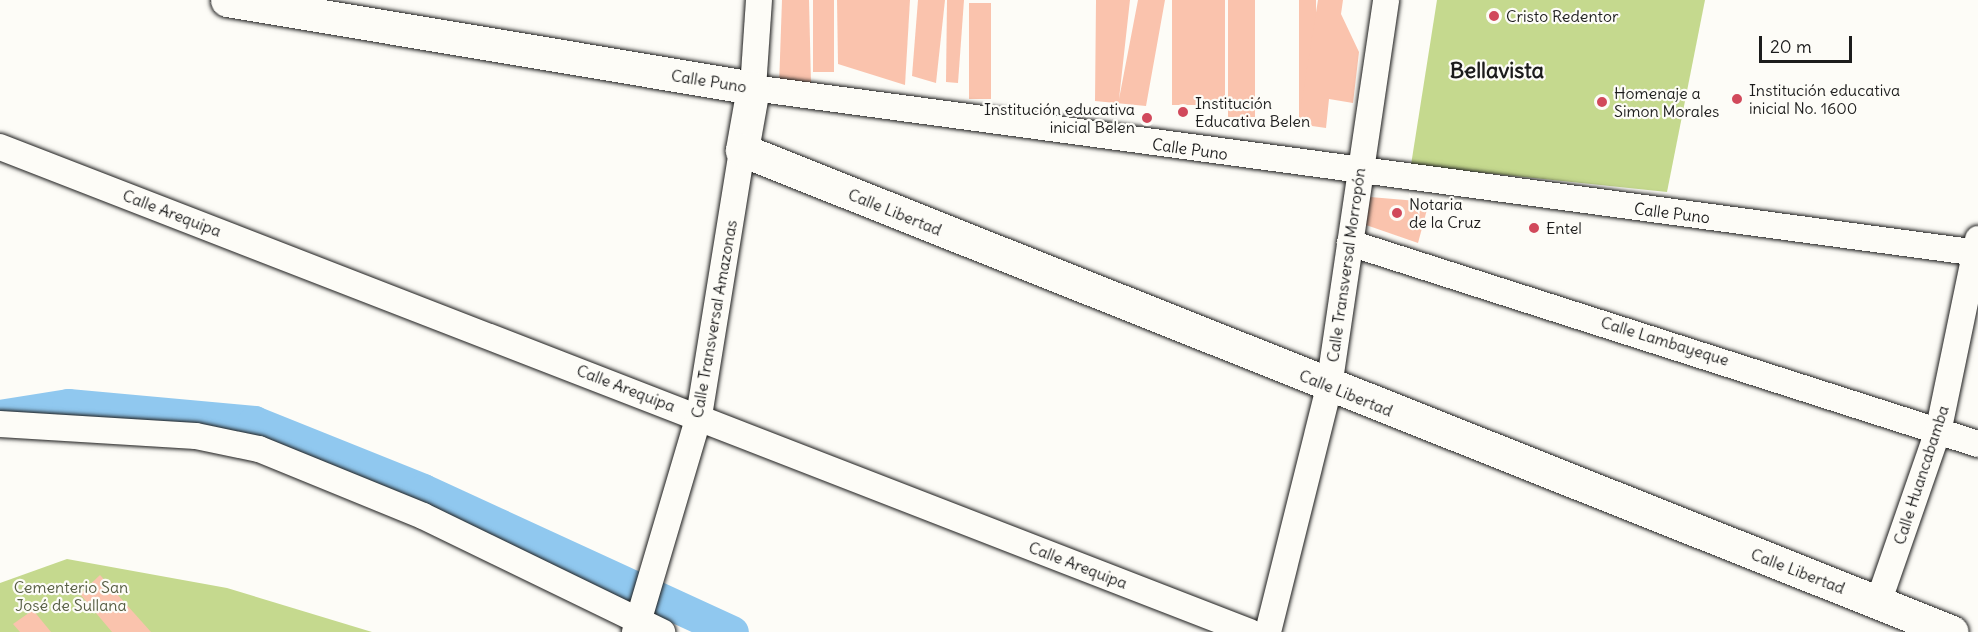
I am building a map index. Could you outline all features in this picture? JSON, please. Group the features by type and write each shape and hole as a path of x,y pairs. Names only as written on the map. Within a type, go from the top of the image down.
{"main road":[{"name":"Calle Puno","path":"228,0 753,88"},
{"name":"Calle Transversal Amazonas","path":"742,150 753,88"},
{"name":"Calle Libertad","path":"742,150 1329,387 1952,632"}],"street":[{"name":"Calle Transversal Amazonas","path":"753,88 759,0"},
{"name":"Calle Transversal Morropón","path":"1268,632 1329,387 1386,0"},
{"name":"Calle Puno","path":"753,88 1359,173 1977,248"},
{"name":"Calle Arequipa","path":"0,147 699,416 1250,632"},
{"name":"Calle Transversal Amazonas","path":"636,626 699,416 742,150"},
{"name":"Calle Lambayeque","path":"1350,243 1939,428 1978,444"},
{"name":"Calle Huancabamba","path":"1878,603 1939,428 1977,248"},
{"path":"4,425 196,436 259,449 423,516 636,626 662,632"}],"green space":[{"path":"1437,0 1705,0 1667,192 1411,165"},
{"name":"Cementerio San José de Sullana","path":"67,559 227,588 372,632 0,632 0,583"}],"building":[{"path":"782,0 809,0 811,83 779,86"},
{"path":"813,0 834,0 834,72 813,72"},
{"path":"837,0 910,0 905,85 838,64"},
{"path":"918,0 945,0 936,83 912,76"},
{"path":"947,0 964,0 958,83 946,82"},
{"path":"1096,0 1130,0 1119,99 1138,0 1165,0 1146,106 1095,101"},
{"path":"1172,0 1225,0 1225,105 1172,105"},
{"path":"1228,0 1255,0 1255,117 1228,117"},
{"path":"1299,0 1316,0 1316,125 1299,125"},
{"path":"1318,0 1343,0 1341,14 1359,52 1353,103 1329,99 1326,128 1298,124"},
{"path":"969,3 991,3 991,99 969,99"},
{"name":"Notaria de la Cruz","path":"1370,197 1429,202 1418,243 1366,225"},
{"path":"100,575 151,632 112,632 80,594"},
{"path":"33,610 51,632 20,632 13,624"}],"waterway":[{"path":"0,416 68,405 254,422 423,490 732,632"}],"place":[{"name":"Cristo Redentor","path":"1494,16"},
{"name":"Institución educativa inicial No. 1600","path":"1737,99"},
{"name":"Homenaje a Simon Morales","path":"1602,102"},
{"name":"Institución Educativa Belen","path":"1183,112"},
{"name":"Institución educativa inicial Belen","path":"1147,118"},
{"name":"Notaria de la Cruz","path":"1397,213"},
{"name":"Entel","path":"1534,228"}],"district":[{"name":"Bellavista","path":"1497,71"}]}
